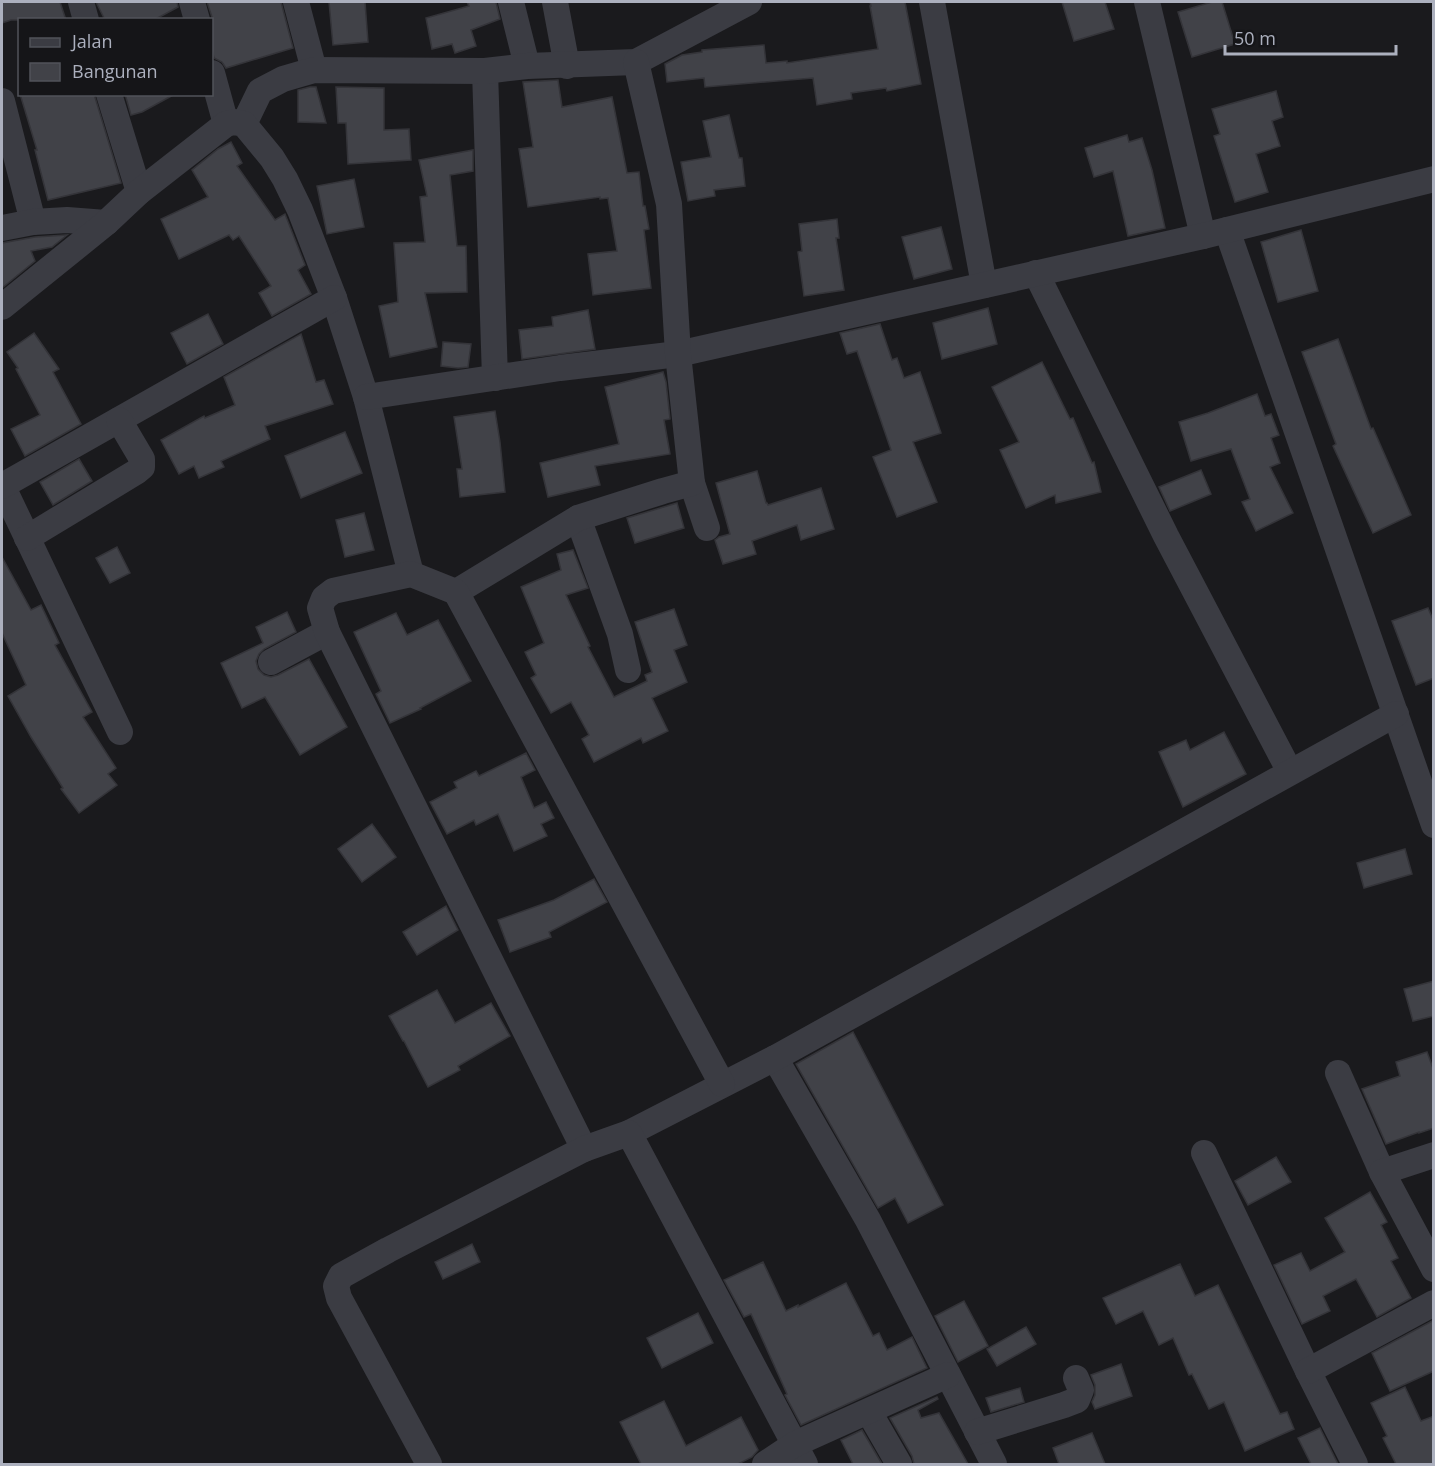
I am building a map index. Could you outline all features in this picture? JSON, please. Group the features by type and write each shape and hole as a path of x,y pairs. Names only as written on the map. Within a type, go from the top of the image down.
{"street":[{"path":"81,2 85,18"},
{"path":"192,2 196,18"},
{"path":"296,2 314,70"},
{"path":"511,2 527,66"},
{"path":"555,2 567,66"},
{"path":"2,307 106,223 139,192 235,124 260,91 283,79 314,70 485,71 527,66 636,62 749,2"},
{"path":"932,2 984,285"},
{"path":"1147,2 1215,233 1396,714 1434,825"},
{"path":"636,62 669,204 678,354 692,483 707,528"},
{"path":"485,71 495,378"},
{"path":"213,75 235,124 272,158 300,210 334,298 366,397 411,574"},
{"path":"110,96 139,192"},
{"path":"2,101 33,222"},
{"path":"366,397 560,368 678,354 1215,233 1434,179"},
{"path":"2,228 33,222 67,220 106,223"},
{"path":"1036,273 1166,536 1290,772"},
{"path":"120,732 2,486 334,298"},
{"path":"27,538 142,467 142,459 119,420"},
{"path":"456,592 578,518 692,483"},
{"path":"578,518 620,634 628,670"},
{"path":"584,1149 327,632 320,608 324,598 333,591 411,574 456,592 722,1084"},
{"path":"271,662 327,632"},
{"path":"429,1464 339,1298 336,1286 341,1276 584,1149 629,1132 775,1058 1396,714"},
{"path":"775,1058 868,1220 994,1464"},
{"path":"1338,1073 1382,1172 1434,1269"},
{"path":"629,1132 800,1454"},
{"path":"1204,1153 1355,1464"},
{"path":"1382,1172 1434,1155"},
{"path":"1308,1371 1434,1303"},
{"path":"765,1464 800,1454 869,1412 948,1375"},
{"path":"977,1432 1077,1400 1081,1390 1076,1378"},
{"path":"869,1412 899,1464"}],"building":[{"path":"2,2 60,2 65,18 18,18 18,20 2,23"},
{"path":"96,2 177,2 178,7 158,18 104,18"},
{"path":"207,2 281,2 293,48 226,68 222,62 214,58 212,17"},
{"path":"329,2 365,2 368,42 333,45"},
{"path":"467,2 496,2 500,19 471,30 476,46 455,53 452,44 432,49 426,18 469,6"},
{"path":"870,2 905,2 921,84 887,91 886,88 851,93 852,99 817,105 813,78 705,87 704,78 667,82 665,64 682,55 702,52 702,50 764,45 766,63 787,61 787,63 878,49"},
{"path":"1062,2 1105,2 1114,29 1074,41"},
{"path":"1212,2 1222,2 1235,44 1192,57 1178,12"},
{"path":"558,80 562,107 612,97 627,173 639,172 643,206 645,206 649,229 644,230 651,288 593,295 588,254 617,251 608,198 600,199 600,197 528,207 519,149 533,147 523,82"},
{"path":"316,87 326,123 298,122 298,90"},
{"path":"336,87 384,88 384,130 409,129 411,160 348,164 346,123 338,123"},
{"path":"1276,91 1283,117 1272,121 1280,146 1256,154 1268,192 1235,202 1214,136 1220,134 1212,109"},
{"path":"21,96 95,96 121,183 48,200 35,150 37,150"},
{"path":"126,96 171,96 142,112 131,115"},
{"path":"729,115 739,158 742,158 745,186 714,190 715,196 688,201 681,162 711,157 703,121"},
{"path":"1127,135 1129,142 1142,138 1165,228 1128,236 1113,171 1094,177 1085,148"},
{"path":"231,142 242,163 237,166 275,220 285,214 305,265 298,270 311,294 272,316 259,293 271,286 239,236 233,240 229,235 179,259 161,219 208,197 192,170 218,149"},
{"path":"473,150 473,171 450,175 457,246 466,246 467,292 425,293 437,347 390,357 379,306 398,302 394,243 425,242 420,197 427,196 419,160"},
{"path":"354,179 364,227 327,234 317,186"},
{"path":"837,219 839,238 836,238 844,290 804,296 798,252 802,251 799,224"},
{"path":"941,227 952,269 914,279 902,237"},
{"path":"1301,230 1318,291 1278,302 1261,242"},
{"path":"67,235 52,247 31,251 35,261 2,288 2,243 35,237"},
{"path":"988,308 997,344 942,359 933,323"},
{"path":"588,310 595,349 522,359 519,330 553,326 552,317"},
{"path":"208,314 223,344 187,364 171,333"},
{"path":"880,324 892,360 897,358 904,378 920,372 941,433 913,442 937,502 897,517 873,457 891,450 857,351 847,354 840,333"},
{"path":"34,333 59,369 53,372 81,424 25,456 11,429 40,415 16,369 18,368 7,352"},
{"path":"301,334 316,382 324,380 333,404 265,426 270,439 221,461 224,467 199,478 194,466 179,474 161,440 204,416 205,418 235,405 224,377"},
{"path":"1338,339 1371,429 1373,428 1411,515 1373,533 1333,446 1336,444 1302,352"},
{"path":"443,342 471,344 468,367 441,366"},
{"path":"1042,362 1070,419 1073,418 1092,463 1094,462 1101,492 1056,503 1055,495 1026,508 1000,450 1019,442 992,387"},
{"path":"663,372 670,419 664,420 670,454 595,466 600,485 548,497 540,463 619,444 605,387"},
{"path":"1257,394 1265,416 1271,414 1279,435 1271,438 1280,463 1270,467 1293,513 1256,531 1242,502 1250,499 1231,449 1191,461 1179,422"},
{"path":"495,411 505,492 460,497 457,469 462,469 454,417"},
{"path":"345,432 362,473 301,498 285,456"},
{"path":"79,459 92,481 53,505 40,482"},
{"path":"1201,470 1211,494 1170,511 1159,487"},
{"path":"757,471 768,505 821,488 834,529 801,540 797,525 752,541 756,554 723,564 715,540 730,534 716,483"},
{"path":"677,503 684,528 635,543 627,518"},
{"path":"364,513 374,550 345,557 336,520"},
{"path":"117,547 130,573 110,583 96,558"},
{"path":"573,550 588,588 566,595 590,646 588,647 614,697 647,681 645,675 652,672 635,622 674,609 687,645 674,650 687,682 652,698 668,731 643,743 641,738 594,762 582,739 589,735 571,702 551,713 531,678 536,675 525,652 544,643 521,587 561,570 557,554"},
{"path":"2,557 31,610 41,605 59,643 55,645 92,712 83,717 116,768 108,774 117,785 79,813 61,789 63,788 8,696 26,685 2,633"},
{"path":"1428,608 1434,622 1434,678 1416,685 1392,621"},
{"path":"287,612 296,632 264,649 256,661 258,669 264,675 271,677 309,659 347,727 300,755 265,697 242,708 221,663 263,643 256,627"},
{"path":"396,613 407,635 438,620 471,681 421,709 390,723 376,694 381,691 354,632"},
{"path":"1224,732 1246,774 1183,807 1159,752 1186,740 1190,750"},
{"path":"526,753 535,770 521,777 534,808 546,802 554,818 541,824 547,836 514,851 498,814 476,825 474,820 447,834 430,802 457,788 454,782 476,771 479,776"},
{"path":"372,824 396,857 362,882 338,849"},
{"path":"1405,849 1412,874 1364,888 1357,863"},
{"path":"594,879 607,902 549,932 551,937 510,952 498,920 554,900"},
{"path":"446,906 458,930 417,955 403,932"},
{"path":"1434,981 1434,1016 1413,1021 1404,989"},
{"path":"437,990 455,1023 491,1003 510,1036 458,1066 460,1070 428,1087 389,1016"},
{"path":"853,1032 943,1205 908,1223 895,1198 878,1208 796,1064"},
{"path":"1427,1052 1434,1071 1434,1128 1386,1144 1362,1089 1400,1076 1396,1062"},
{"path":"1276,1157 1291,1182 1248,1205 1235,1181"},
{"path":"1370,1192 1387,1222 1381,1225 1398,1258 1391,1261 1411,1298 1377,1317 1356,1279 1323,1296 1330,1311 1302,1324 1274,1265 1301,1253 1310,1271 1345,1252 1325,1218"},
{"path":"472,1244 480,1262 443,1279 435,1262"},
{"path":"763,1262 786,1311 846,1283 873,1336 879,1333 887,1350 912,1337 927,1368 801,1425 785,1395 787,1394 751,1314 744,1317 724,1280"},
{"path":"1180,1264 1195,1296 1218,1285 1280,1414 1287,1412 1294,1429 1245,1451 1224,1402 1209,1409 1192,1374 1189,1375 1173,1338 1159,1345 1143,1311 1116,1324 1103,1298"},
{"path":"964,1301 988,1346 958,1362 935,1316"},
{"path":"698,1313 713,1343 662,1368 647,1338"},
{"path":"1434,1320 1434,1371 1390,1391 1372,1353"},
{"path":"1026,1327 1036,1344 997,1366 987,1349"},
{"path":"1121,1364 1132,1396 1095,1409 1092,1402 1095,1385 1091,1375"},
{"path":"1405,1387 1421,1421 1434,1416 1434,1464 1396,1464 1383,1438 1387,1436 1371,1403"},
{"path":"1020,1388 1024,1402 991,1412 986,1398"},
{"path":"937,1397 938,1399 918,1410 921,1418 939,1413 968,1464 914,1464 912,1456 890,1418"},
{"path":"664,1401 686,1446 741,1417 758,1450 752,1457 738,1464 641,1464 620,1422"},
{"path":"1320,1428 1338,1464 1311,1464 1298,1438"},
{"path":"862,1430 882,1464 853,1464 841,1440"},
{"path":"1092,1433 1105,1464 1059,1464 1053,1448"}]}
